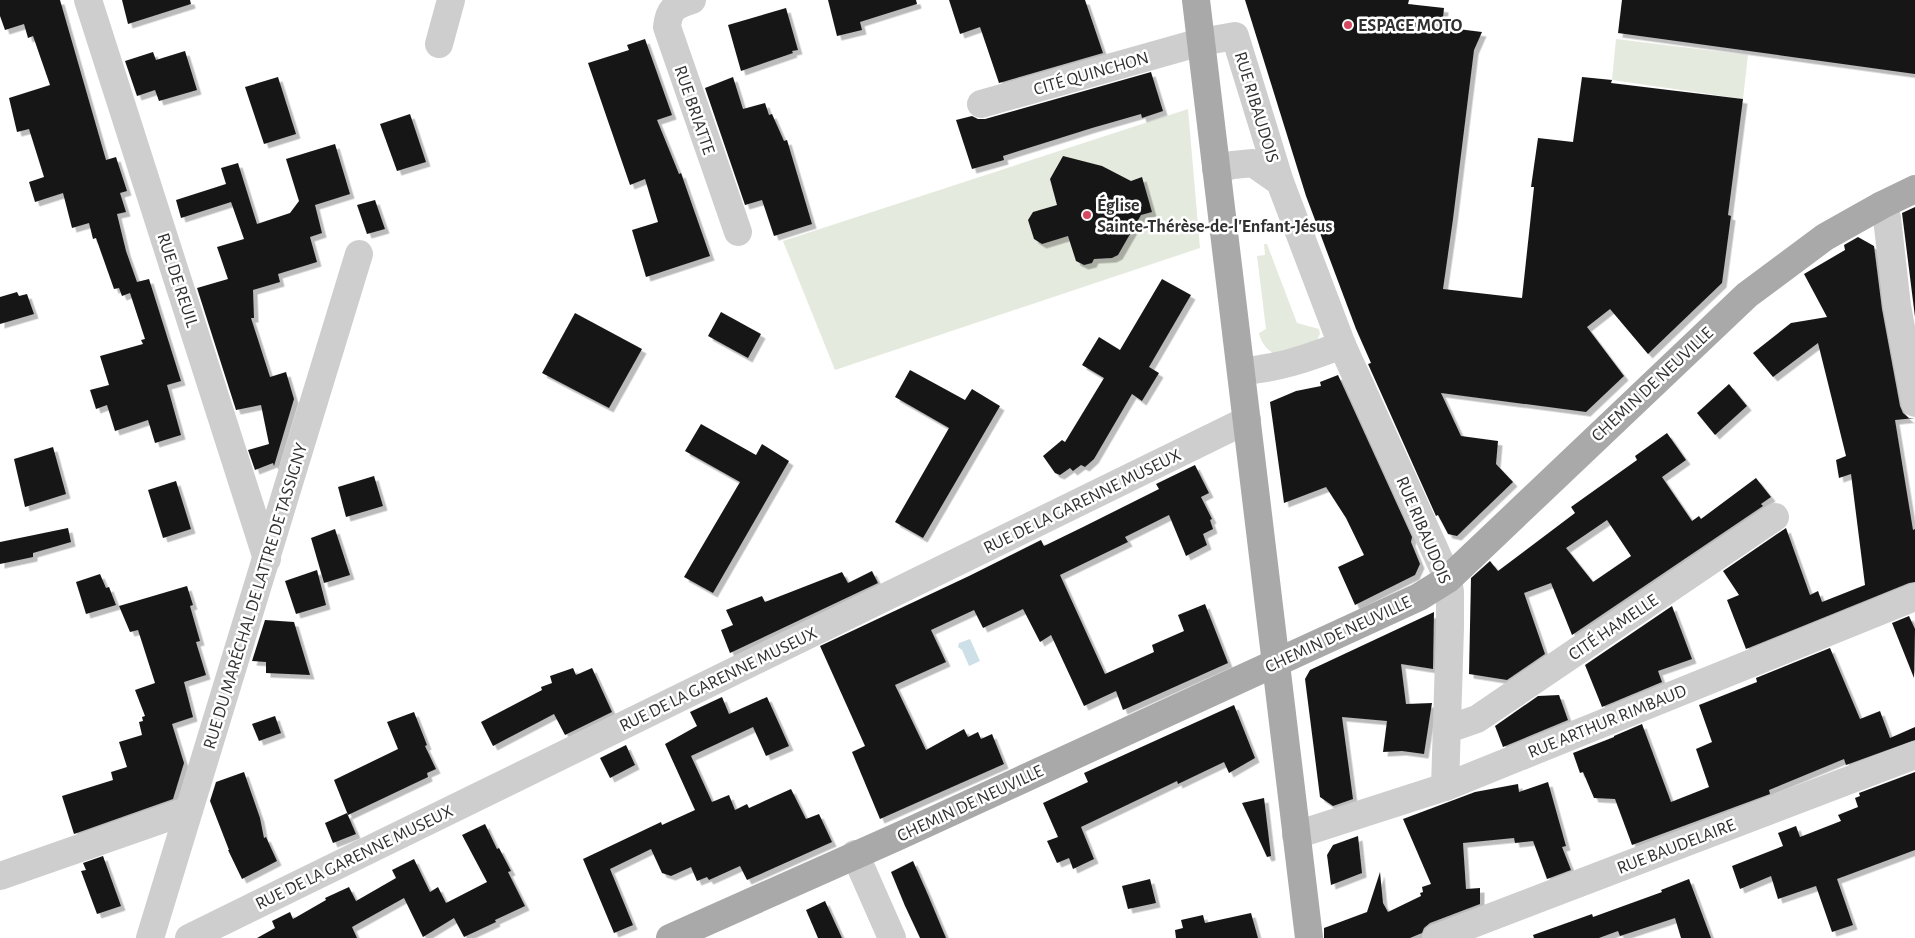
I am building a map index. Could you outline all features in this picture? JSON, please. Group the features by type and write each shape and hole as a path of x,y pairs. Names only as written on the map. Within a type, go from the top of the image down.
{"main road":[{"path":"1196,0 1309,938"},
{"name":"CHEMIN DE NEUVILLE","path":"670,938 899,836 1419,597 1448,579 1747,295 1825,237 1915,189"}],"street":[{"name":"RUE DE REUIL","path":"88,0 267,559"},
{"path":"439,44 451,0"},
{"name":"RUE BRIATTE","path":"692,0 672,9 668,16 667,27 738,232"},
{"name":"RUE RIBAUDOIS","path":"1201,42 1235,36 1280,182 1342,345 1448,579 1450,592 1448,729 1445,787"},
{"name":"CITÉ QUINCHON","path":"981,104 1201,42"},
{"name":"RUE RIBAUDOIS","path":"1216,169 1253,163 1280,182"},
{"path":"1882,205 1887,218 1897,306 1915,404"},
{"name":"RUE DU MARÉCHAL DE LATTRE DE TASSIGNY","path":"150,938 359,254"},
{"path":"1241,371 1301,361 1342,345"},
{"name":"RUE DE LA GARENNE MUSEUX","path":"189,938 1247,420"},
{"name":"CITÉ HAMELLE","path":"1448,729 1477,719 1775,517"},
{"name":"RUE ARTHUR RIMBAUD","path":"1296,835 1445,787 1915,597"},
{"name":"RUE BAUDELAIRE","path":"1436,938 1915,755"},
{"path":"0,876 189,810"},
{"path":"855,854 892,938"}],"shaded area":[{"path":"1616,39 1748,55 1743,99 1612,80"},
{"path":"1188,109 1200,248 835,370 783,241"},
{"path":"1264,244 1267,244 1297,323 1319,329 1320,334 1316,342 1273,353 1262,342 1259,333 1266,329 1257,256 1265,255"},
{"path":"970,639 980,661 969,666 962,650 958,647 959,643"}],"building":[{"path":"0,0 60,0 106,160 116,157 127,191 120,193 126,212 117,214 126,251 137,282 149,279 181,381 167,385 181,435 155,443 148,420 115,431 107,405 96,409 90,390 109,385 100,356 143,344 141,340 145,339 130,293 122,296 119,288 114,289 96,238 93,239 89,223 72,228 63,193 35,202 29,182 44,177 29,129 17,132 9,98 50,85 33,36 28,38 24,24 5,30 0,16"},
{"path":"122,0 190,0 191,4 128,24"},
{"path":"828,0 916,0 917,4 860,22 862,30 837,36"},
{"path":"949,0 1085,0 1103,53 999,83 980,27 960,34"},
{"path":"1245,0 1409,0 1408,4 1444,8 1442,27 1482,32 1474,50 1443,289 1522,298 1534,187 1531,187 1538,138 1573,142 1582,77 1612,80 1611,83 1743,99 1728,215 1731,216 1722,283 1648,354 1610,309 1587,327 1624,376 1586,412 1441,393 1461,436 1498,441 1496,464 1513,482 1457,536 1448,534 1438,515 1436,516 1368,364 1371,363 1356,329 1306,196"},
{"path":"1622,0 1915,0 1915,74 1618,33"},
{"path":"786,8 798,50 741,71 728,25"},
{"path":"645,39 672,115 657,120 679,174 681,173 710,256 646,277 632,230 658,222 645,179 630,185 588,63 629,50 627,45"},
{"path":"185,51 197,90 159,101 155,90 137,96 125,61 153,52 156,60"},
{"path":"1151,72 1163,111 1142,118 1141,114 1092,128 1003,156 1004,160 972,169 956,120 972,116 978,119 985,119"},
{"path":"278,77 296,134 264,144 245,87"},
{"path":"733,77 743,109 765,103 769,115 772,114 784,141 787,140 812,224 774,236 762,200 745,205 705,88"},
{"path":"410,114 426,162 397,171 380,124"},
{"path":"335,144 350,194 315,205 322,233 310,237 317,262 278,274 280,282 253,290 254,318 251,318 270,377 286,372 294,399 274,466 273,463 255,470 248,450 269,444 261,405 236,410 197,288 228,279 217,247 244,239 231,202 181,218 176,200 226,184 221,168 238,163 257,224 290,213 299,201 286,159"},
{"name":"Église Sainte-Thérèse-de-l'Enfant-Jésus","path":"1063,156 1102,166 1131,181 1142,177 1152,212 1141,215 1118,255 1112,258 1094,259 1092,263 1084,265 1076,261 1068,236 1042,244 1034,239 1028,220 1033,212 1057,205 1050,179"},
{"path":"375,200 385,229 367,234 357,205"},
{"path":"1915,207 1915,317 1902,213"},
{"path":"1858,237 1874,246 1882,309 1900,406 1903,413 1909,418 1915,418 1895,420 1913,530 1915,529 1915,582 1746,649 1727,600 1739,595 1723,571 1786,528 1810,595 1818,591 1822,602 1865,585 1851,474 1839,478 1836,460 1846,456 1818,343 1773,377 1753,353 1791,323 1827,317 1804,274 1845,250 1844,245"},
{"path":"1162,279 1191,295 1149,367 1159,373 1142,401 1132,394 1094,459 1085,467 1081,465 1073,471 1070,468 1060,475 1055,473 1043,456 1062,440 1065,442 1104,378 1082,365 1099,337 1120,350"},
{"path":"17,292 19,296 27,294 34,314 0,324 0,297"},
{"path":"721,312 761,334 748,358 708,336"},
{"path":"575,313 642,349 609,408 542,373"},
{"path":"910,370 965,400 972,389 1000,406 923,538 895,522 949,428 895,397"},
{"path":"1338,375 1412,537 1411,542 1420,564 1415,575 1355,605 1338,567 1364,555 1346,518 1326,487 1284,503 1270,402 1296,391 1321,386 1320,382"},
{"path":"1729,384 1747,406 1715,435 1697,413"},
{"path":"701,424 756,455 762,444 789,461 713,593 684,577 740,482 685,451"},
{"path":"1667,433 1686,460 1662,477 1692,521 1699,516 1701,519 1756,478 1771,497 1761,504 1763,506 1572,635 1551,583 1524,593 1545,654 1507,680 1469,674 1471,578 1490,561 1498,571 1575,513 1571,507 1637,460 1635,456","holes":["1607,520 1631,556 1593,582 1566,548"]},
{"path":"53,447 66,494 25,507 14,459"},
{"path":"1195,465 1209,493 1201,497 1212,519 1210,520 1213,529 1203,534 1207,545 1186,556 1169,515 1125,537 1128,542 1060,575 1105,674 1154,652 1152,645 1184,631 1178,615 1205,604 1228,663 1123,710 1116,691 1084,706 1051,635 1040,642 1023,609 983,628 974,610 931,630 946,662 895,685 926,750 964,729 968,737 978,732 981,739 992,734 1004,764 880,819 852,752 865,746 820,646 1041,540 1044,546 1159,489 1156,484"},
{"path":"374,476 383,506 346,517 338,487"},
{"path":"176,481 191,529 163,538 148,490"},
{"path":"68,528 71,542 33,553 33,557 0,564 0,542"},
{"path":"335,529 350,575 324,583 311,538"},
{"path":"317,570 326,605 296,614 285,581"},
{"path":"872,571 878,583 730,653 721,630 733,625 726,610 762,596 765,602 842,572 848,583"},
{"path":"100,574 106,588 109,587 116,605 86,614 76,582"},
{"path":"187,586 193,605 190,606 200,641 196,642 206,675 184,682 193,717 172,724 184,763 173,799 74,834 62,796 113,780 111,772 127,767 119,742 142,735 139,722 143,721 142,717 145,716 135,690 155,683 138,630 130,632 119,606"},
{"path":"1672,606 1692,659 1658,671 1662,682 1602,707 1585,665"},
{"path":"1434,612 1433,669 1401,664 1406,704 1432,703 1424,754 1402,751 1383,752 1387,721 1342,717 1353,799 1333,806 1320,797 1305,679 1310,670"},
{"path":"1909,616 1915,629 1914,678 1892,623"},
{"path":"265,620 294,622 310,675 266,673 266,662 252,661"},
{"path":"1830,648 1860,719 1880,711 1890,738 1915,727 1915,740 1846,765 1844,759 1769,790 1770,794 1632,845 1615,799 1594,798 1583,772 1580,773 1573,753 1642,724 1671,802 1709,787 1696,749 1712,742 1699,705 1757,682 1756,678"},
{"path":"573,668 576,675 592,668 612,712 565,735 554,714 493,746 481,722 542,690 541,687 552,683 550,676"},
{"path":"1559,695 1568,720 1503,747 1495,726 1538,696"},
{"path":"722,697 729,714 767,697 789,746 766,756 753,727 691,756 712,802 729,795 735,810 747,804 749,808 791,789 806,819 819,814 832,842 747,880 740,866 709,880 707,877 697,881 691,867 671,876 662,873 651,849 610,869 633,925 614,933 583,859 661,822 662,825 695,810 665,744 697,726 690,712"},
{"path":"1234,705 1255,758 1229,773 1224,762 1178,784 1177,781 1081,827 1094,859 1073,869 1069,858 1057,863 1047,841 1058,837 1043,803 1088,782 1084,773"},
{"path":"414,712 427,745 425,746 436,769 427,773 428,777 348,815 334,780 398,749 387,722"},
{"path":"275,716 281,733 259,741 252,724"},
{"path":"626,745 635,765 610,778 600,758"},
{"path":"244,772 260,818 264,838 266,837 277,861 242,879 228,850 210,801 216,782"},
{"path":"1915,772 1915,850 1837,879 1853,925 1832,932 1816,886 1778,899 1771,876 1740,889 1732,866 1783,846 1778,833 1796,826 1800,837 1841,821 1838,815 1858,807 1855,798 1860,796 1859,793"},
{"path":"1548,782 1566,846 1562,847 1571,870 1547,879 1533,841 1515,843 1514,838 1463,843 1466,889 1480,888 1480,904 1430,923 1424,928 1422,933 1410,938 1324,938 1324,928 1367,912 1380,872 1383,903 1388,912 1421,896 1420,893 1423,892 1422,887 1431,884 1403,819 1475,792 1518,784 1519,792"},
{"path":"1264,798 1271,856 1267,857 1242,803"},
{"path":"347,813 356,834 333,843 325,823"},
{"path":"485,824 497,849 499,848 511,871 508,872 525,906 495,920 496,922 464,937 454,918 423,937 404,898 352,927 357,938 257,938 275,928 272,921 290,912 293,919 326,900 325,898 349,887 356,901 396,878 392,870 414,859 430,892 438,887 446,903 487,882 462,835"},
{"path":"1358,836 1362,873 1331,885 1327,855 1333,845"},
{"path":"103,856 121,906 97,914 81,871 86,870 83,863"},
{"path":"913,861 946,938 920,938 905,906 891,872"},
{"path":"1150,879 1156,903 1128,909 1122,886"},
{"path":"1689,879 1711,938 1681,938 1675,918 1620,936 1618,931 1599,938 1534,938 1533,935 1592,914 1593,917 1662,892 1661,890"},
{"path":"825,901 842,938 818,938 806,910"},
{"path":"1251,913 1258,938 1176,938 1175,930 1183,928 1181,920 1203,915 1205,923"}],"place":[{"name":"ESPACE MOTO","path":"1348,25"},
{"name":"Église Sainte-Thérèse-de-l'Enfant-Jésus","path":"1087,215"}]}
